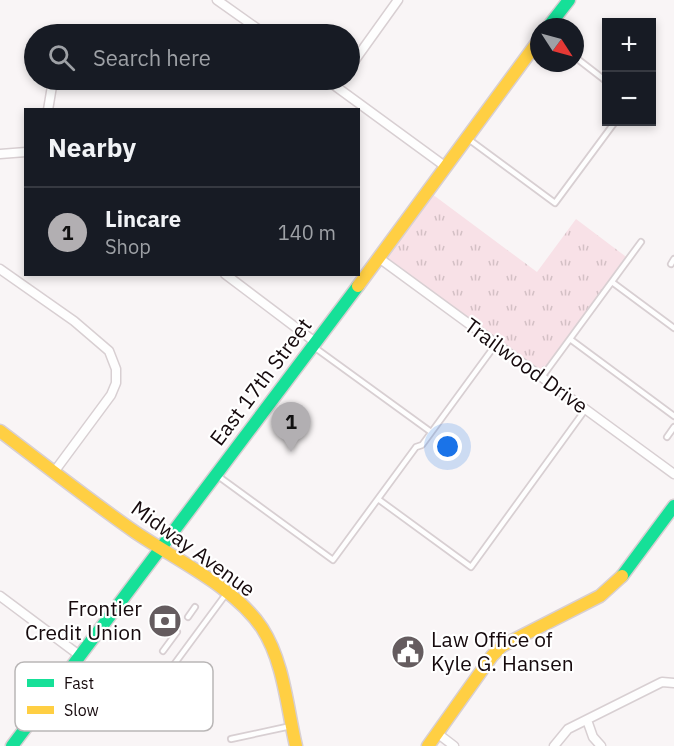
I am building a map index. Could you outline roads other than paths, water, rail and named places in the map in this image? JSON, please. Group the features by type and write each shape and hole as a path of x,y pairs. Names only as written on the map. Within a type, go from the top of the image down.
{"main road":[{"path":"555,18 569,0"},
{"name":"East 17th Street","path":"74,662 379,258 530,52"},
{"name":"Midway Avenue","path":"0,431 249,613 262,629 276,660 296,746"},
{"path":"428,746 492,656 502,646 610,589 620,579 674,506"},
{"name":"East 17th Street","path":"13,746 24,731"}],"street":[{"path":"217,0 251,24"},
{"path":"360,53 398,0"},
{"path":"48,108 51,90"},
{"path":"347,90 446,167"},
{"path":"0,154 24,152"},
{"name":"Trailwood Drive","path":"379,258 674,474"},
{"path":"0,269 74,321 110,351 116,369 116,383 111,395 54,472"},
{"path":"228,276 314,344"},
{"path":"0,596 79,655"},
{"path":"554,746 568,729 662,682 674,683"},
{"path":"586,720 593,737 601,746"},
{"path":"437,733 454,746"}],"lane":[{"path":"584,64 602,78"},
{"path":"467,138 555,203 612,126"},
{"path":"542,377 641,242"},
{"path":"612,282 674,328"},
{"path":"570,339 674,416"},
{"path":"314,344 431,432"},
{"path":"215,474 333,560 416,447 422,445 496,344"},
{"path":"378,499 471,567 586,410"},
{"path":"667,437 674,428"},
{"path":"176,662 226,594"},
{"path":"188,617 195,607"},
{"path":"163,651 177,632"},
{"path":"231,740 291,726"}],"place":[{"name":"Lincare","path":"291,452"},
{"name":"Frontier Credit Union","path":"165,621"},
{"name":"Law Office of Kyle G. Hansen","path":"408,652"}]}
